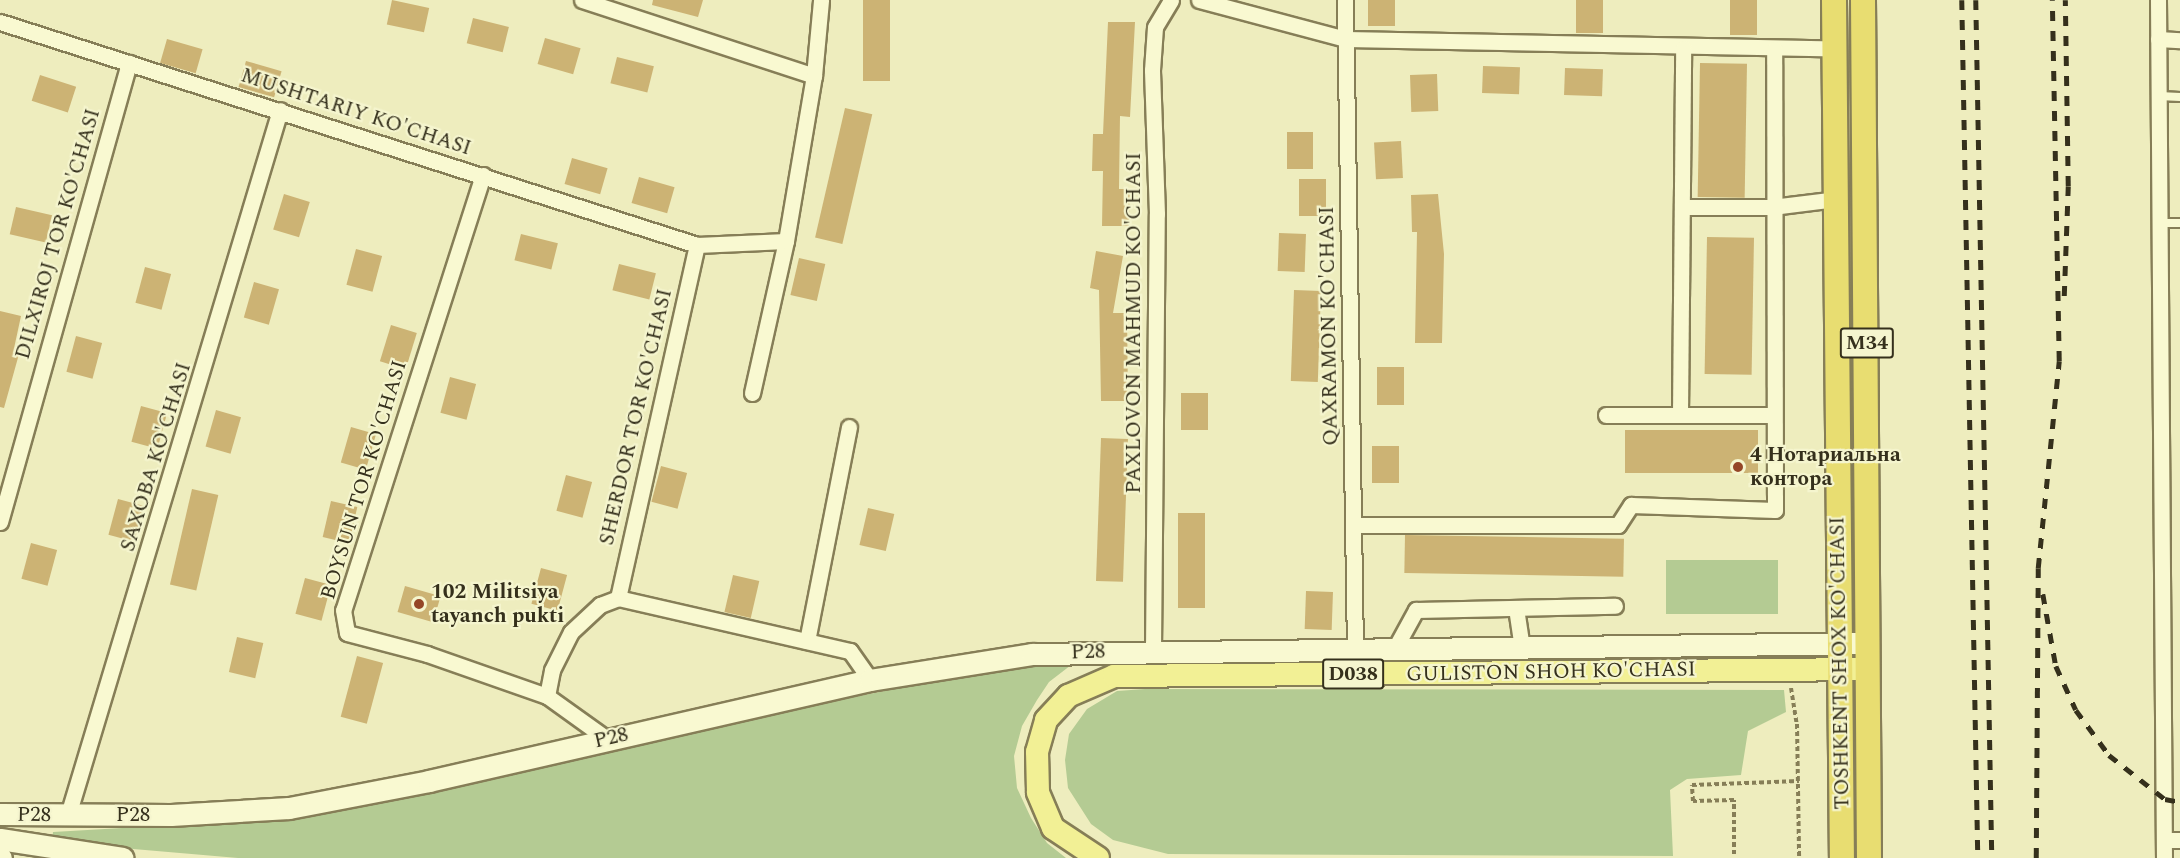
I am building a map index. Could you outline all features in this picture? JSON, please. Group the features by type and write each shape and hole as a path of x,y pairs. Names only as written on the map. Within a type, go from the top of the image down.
{"highway":[{"name":"TOSHKENT SHOX KO'CHASI","path":"1834,0 1842,858"},
{"name":"TOSHKENT SHOX KO'CHASI","path":"1863,0 1869,858"},
{"path":"1837,152 1852,142 1865,152"}],"main road":[{"name":"D038","path":"1153,650 1355,651 1840,643"},
{"path":"1840,643 1867,643"},
{"name":"Р28","path":"68,815 289,808 870,680 1032,654 1153,650"},
{"name":"GULISTON SHOH KO'CHASI","path":"1098,858 1053,828 1038,792 1037,752 1046,720 1068,696 1114,676 1868,669"},
{"name":"P28","path":"0,814 68,815"},
{"path":"0,839 123,858"}],"street":[{"path":"582,0 814,76"},
{"path":"752,393 786,241 814,76 821,0"},
{"name":"PAXLOVON MAHMUD KO'CHASI","path":"1153,650 1157,214 1152,70 1155,27 1171,0"},
{"path":"1199,0 1346,39 1683,48 1835,48"},
{"name":"QAXRAMON KO'CHASI","path":"1345,0 1355,651"},
{"path":"2158,0 2164,858"},
{"name":"MUSHTARIY KO'CHASI","path":"0,22 483,175 697,246"},
{"path":"2158,39 2180,40"},
{"path":"1680,415 1683,48"},
{"path":"1353,525 1618,525 1631,504 1775,510 1772,207 1774,49"},
{"name":"DILXIROJ TOR KO'CHASI","path":"0,522 129,63"},
{"name":"SAXOBA KO'CHASI","path":"68,815 280,110"},
{"name":"BOYSUN TOR KO'CHASI","path":"483,175 344,610 347,633 427,654 547,696"},
{"path":"1682,207 1772,207 1836,199"},
{"path":"697,246 786,241"},
{"name":"SHERDOR TOR KO'CHASI","path":"618,598 697,246"},
{"path":"1606,415 1774,415"},
{"path":"807,641 849,427"},
{"path":"607,739 547,696 552,670 571,632 600,605 618,598 850,651 870,680"},
{"path":"1394,650 1416,610 1615,606"},
{"path":"1516,608 1522,648"},
{"path":"2164,840 2180,840"}],"lane":[{"path":"2159,96 2180,97"},
{"path":"2160,223 2180,223"}],"path":[{"path":"1790,683 1799,781 1799,858"},
{"path":"1734,854 1734,800 1692,801 1692,785 1799,781"}],"green space":[{"path":"1666,560 1778,560 1778,614 1666,614"},
{"path":"1034,661 1075,662 1049,682 1037,700 1022,726 1014,756 1017,788 1031,818 1047,843 1066,858 238,858 52,842 53,832 293,818 443,789 629,742"},
{"path":"1145,689 1784,690 1786,712 1748,731 1741,775 1687,779 1670,790 1673,856 1168,854 1113,840 1091,824 1068,788 1065,760 1069,734 1087,709 1117,691"}],"building":[{"path":"392,0 429,8 424,32 387,24"},
{"path":"653,0 703,0 698,17 652,5"},
{"path":"863,0 890,0 890,81 863,81"},
{"path":"1368,0 1395,0 1395,26 1368,26"},
{"path":"1576,0 1603,0 1603,33 1576,33"},
{"path":"1730,0 1757,0 1757,35 1730,35"},
{"path":"473,18 509,27 503,52 467,43"},
{"path":"1108,22 1135,22 1130,117 1120,116 1119,189 1130,189 1129,226 1102,226 1103,171 1092,171 1093,134 1103,134"},
{"path":"545,38 581,48 573,74 538,64"},
{"path":"167,39 203,49 196,73 160,63"},
{"path":"617,57 654,66 647,92 610,83"},
{"path":"246,61 282,71 274,97 239,87"},
{"path":"1700,63 1747,64 1745,198 1698,197"},
{"path":"1483,66 1520,67 1519,94 1482,93"},
{"path":"1565,68 1603,69 1602,96 1564,95"},
{"path":"1437,74 1438,111 1411,112 1410,75"},
{"path":"40,75 76,87 68,112 32,101"},
{"path":"845,108 872,114 842,244 815,238"},
{"path":"1287,132 1313,132 1313,169 1287,169"},
{"path":"1401,141 1403,178 1376,179 1374,142"},
{"path":"572,158 608,168 600,194 565,184"},
{"path":"639,177 675,187 667,213 632,203"},
{"path":"1299,179 1326,179 1326,216 1299,216"},
{"path":"284,194 310,202 299,237 273,229"},
{"path":"1438,194 1444,254 1442,343 1415,343 1417,232 1412,232 1411,195"},
{"path":"16,207 52,215 46,243 10,234"},
{"path":"1279,233 1306,234 1305,272 1278,271"},
{"path":"521,234 558,243 551,269 514,260"},
{"path":"1707,237 1754,238 1752,375 1705,374"},
{"path":"356,249 382,256 373,292 346,285"},
{"path":"1096,251 1123,256 1113,313 1127,313 1128,401 1101,401 1099,290 1090,288"},
{"path":"799,258 825,264 817,301 790,295"},
{"path":"619,264 656,273 649,299 612,290"},
{"path":"145,267 171,274 162,310 135,303"},
{"path":"254,282 279,289 269,325 244,318"},
{"path":"1294,290 1321,291 1318,382 1291,381"},
{"path":"0,311 21,316 13,353 19,354 4,408 0,407"},
{"path":"391,325 417,333 406,369 380,361"},
{"path":"76,336 102,343 93,379 66,372"},
{"path":"1377,367 1404,367 1404,405 1377,405"},
{"path":"450,377 476,384 467,420 440,413"},
{"path":"1181,393 1208,393 1208,430 1181,430"},
{"path":"141,406 167,413 158,449 131,442"},
{"path":"216,410 241,417 231,454 206,447"},
{"path":"351,427 376,434 366,470 341,463"},
{"path":"1625,430 1758,430 1758,473 1625,473"},
{"path":"1101,438 1128,439 1123,582 1096,581"},
{"path":"1372,446 1399,446 1399,483 1372,483"},
{"path":"661,466 687,473 678,509 651,502"},
{"path":"566,475 592,482 583,518 556,511"},
{"path":"192,489 218,495 196,591 170,584"},
{"path":"118,499 144,506 135,542 108,535"},
{"path":"331,501 357,507 349,543 323,537"},
{"path":"868,508 894,514 886,551 859,545"},
{"path":"1178,513 1205,513 1205,608 1178,608"},
{"path":"1405,535 1624,539 1623,577 1404,573"},
{"path":"31,543 57,550 48,586 21,579"},
{"path":"541,568 567,575 558,611 531,604"},
{"path":"733,575 759,581 751,618 724,612"},
{"path":"305,578 331,585 322,621 295,614"},
{"name":"102 Militsiya tayanch pukti","path":"405,586 441,596 433,622 398,612"},
{"path":"1306,591 1333,592 1332,630 1305,629"},
{"path":"237,637 263,643 255,678 229,672"},
{"path":"357,656 383,663 367,724 341,717"}],"railway":[{"path":"1962,0 1978,858"},
{"path":"1976,0 1992,858"},
{"path":"2036,858 2038,568 2059,361 2052,0"},
{"path":"2064,296 2068,186 2065,0"},
{"path":"2043,594 2056,666 2076,710 2109,755 2165,799 2180,802"}],"place":[{"name":"4 Нотариальна контора","path":"1738,467"},
{"name":"102 Militsiya tayanch pukti","path":"419,604"}]}
